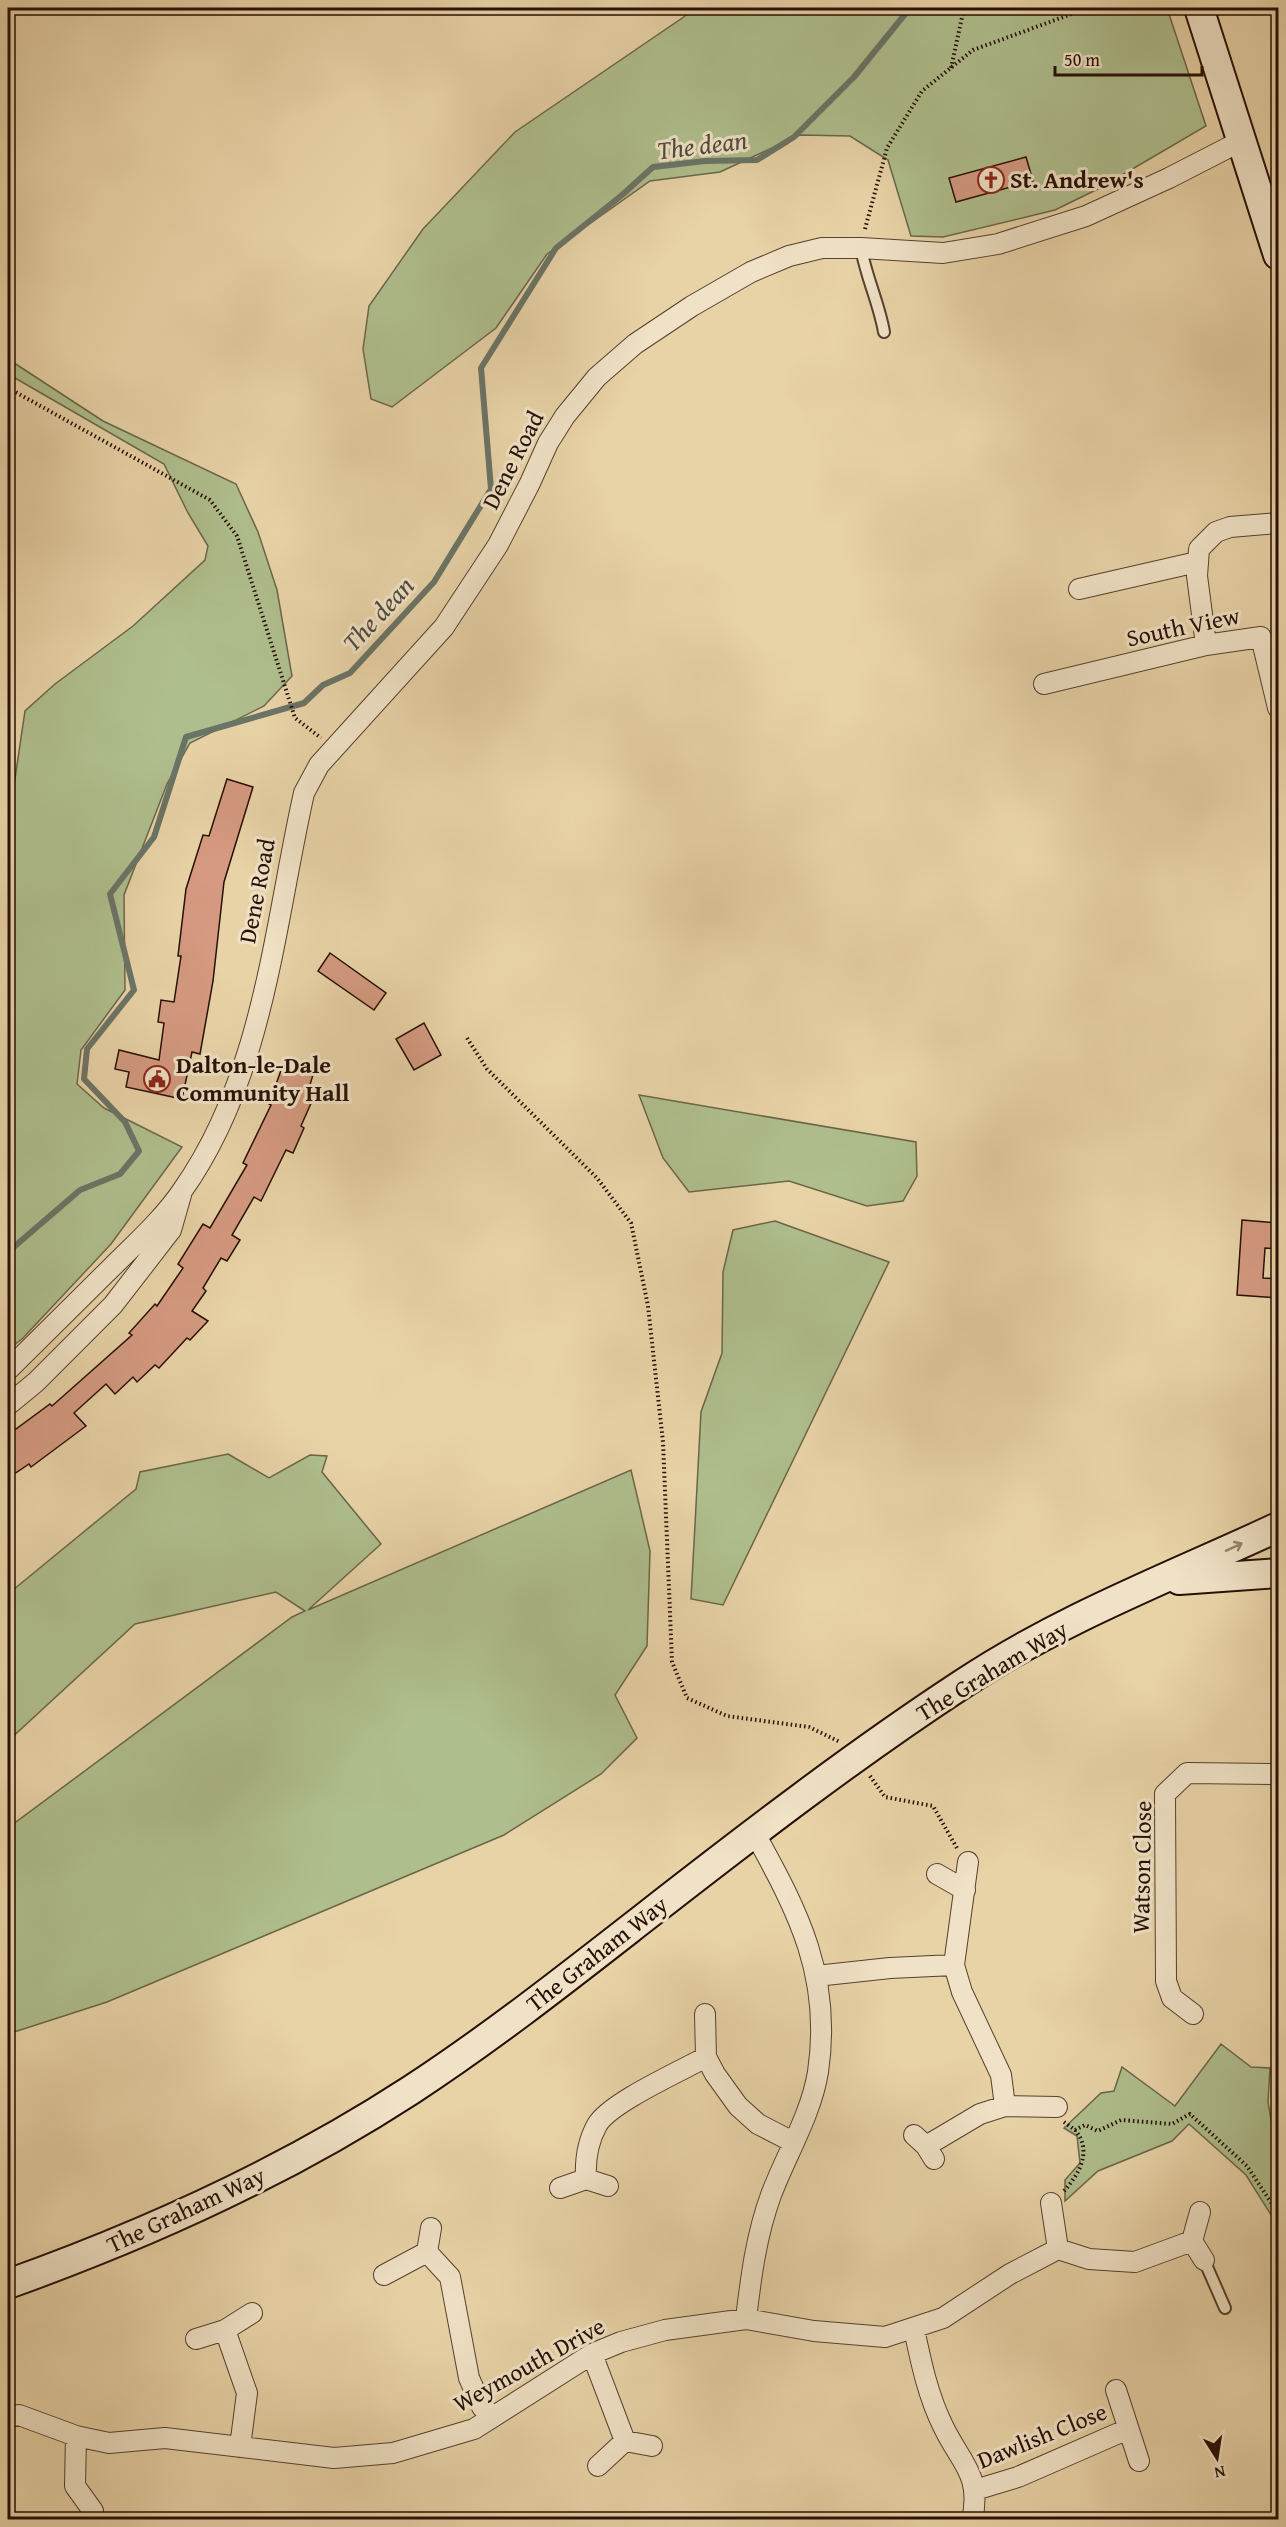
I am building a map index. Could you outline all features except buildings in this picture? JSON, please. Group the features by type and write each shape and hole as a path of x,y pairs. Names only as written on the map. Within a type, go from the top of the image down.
{"main road":[{"path":"1199,8 1278,255"},
{"name":"The Graham Way","path":"8,2284 135,2236 231,2192 330,2139 399,2097 496,2032 754,1833 849,1749 1052,1632 1278,1527"},
{"name":"The Graham Way","path":"1162,1581 1278,1573"}],"street":[{"name":"Dene Road","path":"8,1370 135,1244 182,1192 217,1135 238,1086 251,1043 304,793 319,765 444,627 498,545 548,443 565,416 597,377 635,344 692,306 751,272 789,256 822,248 943,253 998,244 1086,216 1169,178 1243,140"},
{"path":"1206,645 1197,562 1199,549 1216,532 1230,527 1278,523"},
{"path":"1079,589 1197,562"},
{"name":"South View","path":"1044,684 1206,645 1261,637 1278,708"},
{"name":"Dene Road","path":"8,1406 36,1382 113,1305 156,1253 171,1230 182,1192"},
{"name":"Watson Close","path":"1193,2014 1172,1998 1166,1981 1165,1794 1187,1773 1278,1774"},
{"path":"746,2319 754,2252 770,2196 811,2100 818,2073 820,2007 812,1955 802,1924 754,1833"},
{"path":"968,1862 954,1965 962,1992 1001,2075 1005,2106"},
{"path":"938,1874 965,1890"},
{"path":"816,1976 890,1968 954,1965"},
{"path":"705,2014 706,2057 738,2106 758,2124 793,2142"},
{"path":"586,2179 585,2162 597,2123 619,2105 706,2057"},
{"path":"924,2147 980,2114 1005,2106 1057,2107"},
{"path":"560,2188 586,2179 608,2186"},
{"path":"1051,2204 1058,2249 1089,2259 1135,2262 1192,2241"},
{"path":"1200,2212 1192,2241 1204,2260"},
{"path":"427,2252 431,2228"},
{"name":"Weymouth Drive","path":"8,2417 19,2415 76,2436 109,2443 165,2438 334,2458 393,2453 474,2428 592,2354 665,2330 746,2319 814,2331 885,2337 943,2318 1010,2274 1058,2249"},
{"path":"384,2275 427,2252"},
{"path":"427,2252 450,2277 470,2378 482,2407 493,2416"},
{"path":"196,2339 225,2330 252,2313"},
{"name":"Dawlish Close","path":"914,2329 923,2373 943,2426 974,2481 976,2502 972,2520"},
{"path":"225,2330 248,2393 240,2447"},
{"path":"592,2354 625,2440"},
{"name":"Dawlish Close","path":"1116,2390 1139,2461"},
{"name":"Dawlish Close","path":"975,2490 1018,2477 1128,2428"},
{"path":"76,2436 75,2487 93,2511"},
{"path":"625,2440 652,2446"},
{"path":"598,2466 625,2440"}],"lane":[{"path":"861,248 864,265 880,309 884,332"},
{"path":"1204,2260 1225,2308"}],"path":[{"path":"951,68 964,8"},
{"path":"861,248 887,148 922,92 973,50 1088,8"},
{"path":"8,388 210,500 237,536 295,718 313,731"},
{"path":"467,1038 487,1070 597,1178 631,1223 648,1306 663,1442 672,1662 687,1698 727,1716 809,1727 849,1749 885,1797 933,1806 960,1853 968,1862"},
{"path":"1051,2204 1062,2196 1063,2191 1076,2178 1083,2164 1082,2138 1059,2119 1057,2107"},
{"path":"1075,2130 1085,2126 1098,2131 1103,2130 1121,2120 1172,2124 1190,2114 1247,2166 1278,2213"}],"green space":[{"path":"697,8 1167,8 1206,126 1100,188 1055,210 943,237 911,236 888,160 850,136 800,135 720,172 650,181 547,254 496,328 392,407 371,399 363,349 369,306 423,229 515,132"},
{"path":"8,359 103,421 236,484 258,532 277,590 292,676 264,706 190,743 167,784 124,895 125,990 81,1050 77,1084 104,1108 182,1147 111,1244 23,1338 8,1350 8,826 25,711 55,684 133,626 205,560 208,546 188,513 164,464 8,374"},
{"path":"639,1095 916,1142 917,1176 903,1201 867,1206 789,1181 689,1192 663,1158"},
{"path":"775,1221 889,1262 723,1605 691,1599 701,1412 722,1353 723,1272 733,1230"},
{"path":"228,1454 269,1478 310,1455 327,1456 322,1472 381,1544 308,1610 631,1470 650,1551 647,1646 615,1695 637,1738 601,1774 504,1835 107,2002 8,2034 8,1828 292,1617 305,1611 276,1592 135,1624 8,1741 8,1594 136,1489 140,1472"},
{"path":"1221,2044 1251,2067 1270,2068 1268,2102 1271,2120 1278,2121 1278,2226 1246,2175 1189,2124 1172,2141 1098,2171 1065,2201 1065,2180 1080,2163 1077,2136 1064,2128 1101,2093 1114,2091 1122,2067 1175,2106"}],"waterway":[{"name":"The dean","path":"8,1252 80,1190 120,1174 139,1151 125,1122 84,1079 87,1049 134,990 110,894 154,837 186,737 304,703 323,685 350,673 434,582 491,489 481,368 556,248 653,167 705,161 757,160 794,137 854,77 910,8"}],"place":[{"name":"St. Andrew's","path":"991,180"},
{"name":"Dalton-le-Dale Community Hall","path":"157,1079"}]}
